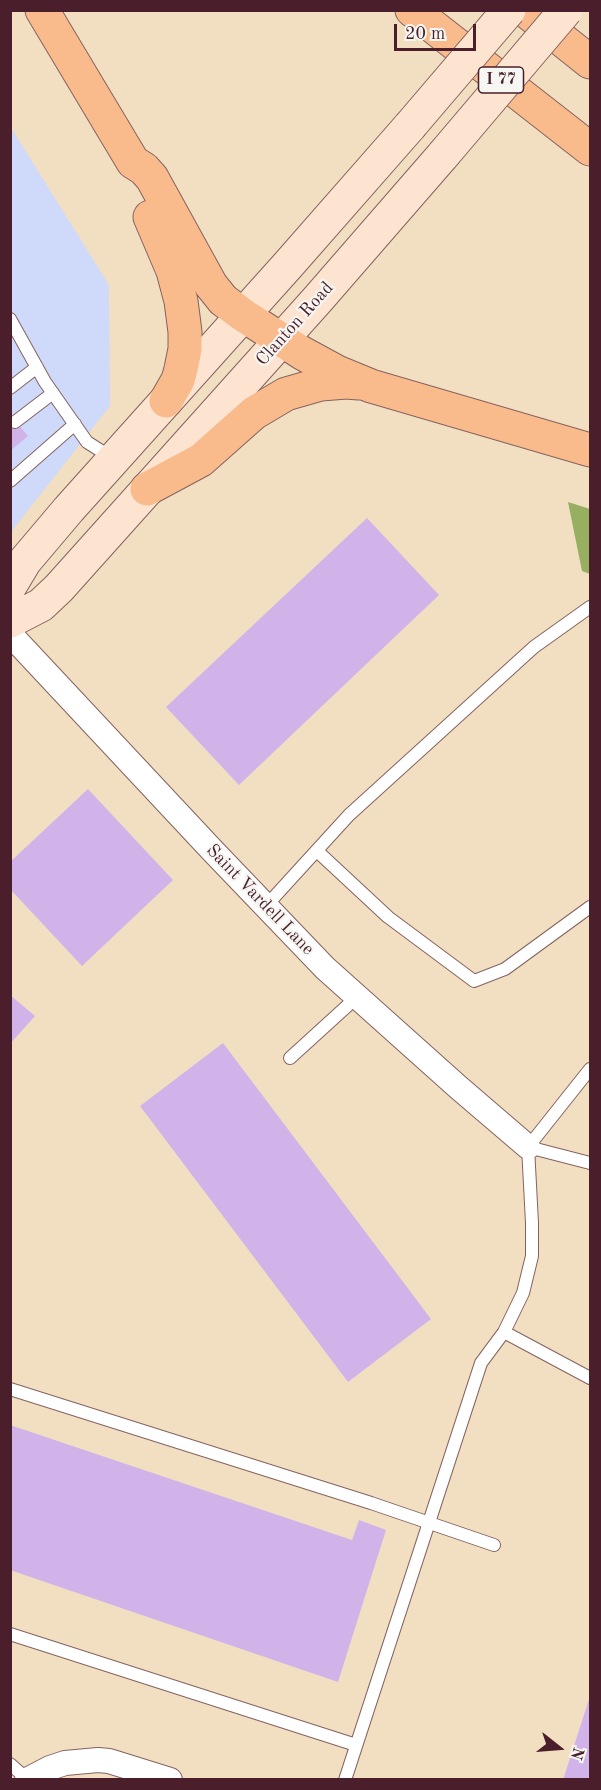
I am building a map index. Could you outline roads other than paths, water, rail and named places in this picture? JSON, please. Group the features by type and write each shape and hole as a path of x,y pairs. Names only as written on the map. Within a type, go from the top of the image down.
{"highway":[{"path":"42,10 133,162 152,178 217,294 243,315 281,340 337,372 371,386"},
{"name":"I 77","path":"412,10 591,149"},
{"path":"525,10 591,62"},
{"path":"133,162 132,175 135,187 159,235 178,286 184,325 183,360 178,380 166,401"},
{"path":"147,489 201,460 254,413 286,394 321,384 352,382 371,386 591,450"}],"main road":[{"path":"10,586 25,561 113,459 410,126 509,10"},
{"name":"Clanton Road","path":"10,621 32,612 51,597 281,340 566,10"}],"street":[{"name":"Saint Vardell Lane","path":"10,634 325,968 458,1088 528,1147"},
{"path":"27,1779 65,1763 98,1760 109,1761 170,1779"}],"lane":[{"path":"10,319 37,368 87,441 113,459"},
{"path":"10,388 37,368"},
{"path":"15,422 53,393"},
{"path":"10,481 75,424"},
{"path":"266,906 350,815 534,647 591,607"},
{"path":"317,851 388,917 474,981 505,969 591,907"},
{"path":"290,1058 357,997"},
{"path":"345,1779 481,1363 504,1332 523,1293 532,1256 528,1147 591,1069"},
{"path":"578,1087 591,1085"},
{"path":"528,1147 591,1163"},
{"path":"504,1332 591,1378"},
{"path":"10,1389 494,1545"},
{"path":"10,1634 356,1745"},
{"path":"10,1764 27,1779"}]}
